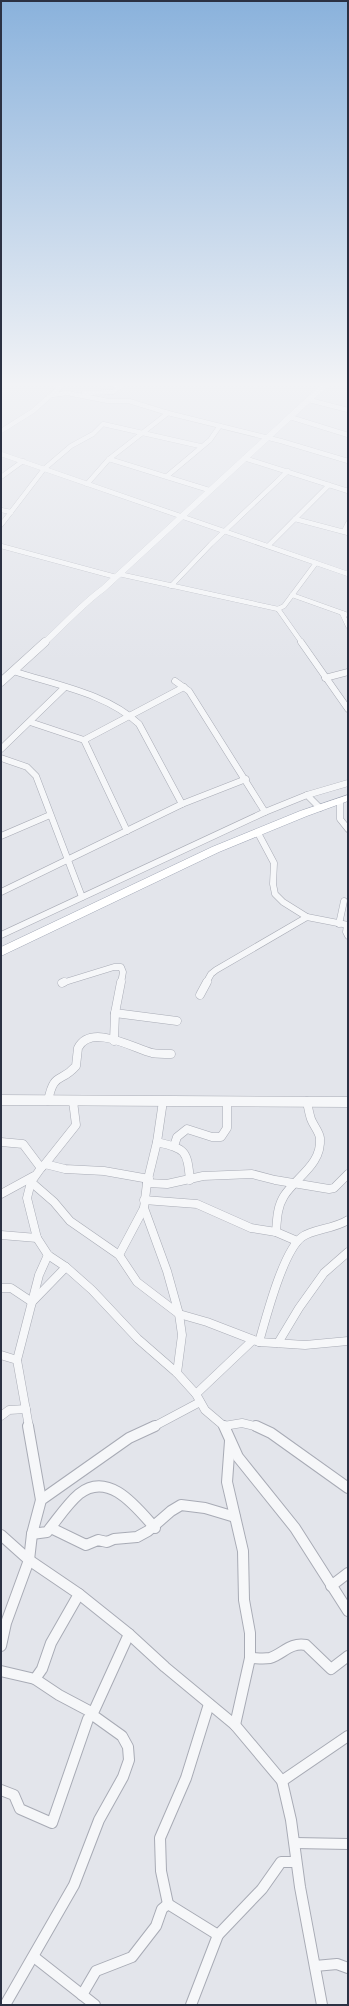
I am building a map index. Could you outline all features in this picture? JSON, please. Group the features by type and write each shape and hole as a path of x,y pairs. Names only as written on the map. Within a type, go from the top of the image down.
{"main road":[{"path":"1,952 179,866 258,832 344,799"}],"street":[{"path":"1,525 39,475"},
{"path":"60,475 348,574"},
{"path":"87,484 95,475"},
{"path":"162,475 209,490"},
{"path":"1,682 226,475"},
{"path":"171,586 182,572 224,531 285,475"},
{"path":"296,475 348,491"},
{"path":"268,546 329,485"},
{"path":"1,510 11,512"},
{"path":"295,519 336,531 346,532 348,523"},
{"path":"2,545 117,576 278,609 284,606 316,562"},
{"path":"292,596 345,614 348,626"},
{"path":"278,609 348,709"},
{"path":"13,671 114,706 132,716 139,724 182,804"},
{"path":"325,678 348,672"},
{"path":"175,681 190,691 246,779 265,812"},
{"path":"30,722 84,740 132,716 184,687"},
{"path":"1,749 64,688"},
{"path":"84,740 127,831"},
{"path":"1,758 31,770 36,776 82,898"},
{"path":"1,892 182,804 246,779"},
{"path":"1,934 82,898 265,812 307,795 348,783"},
{"path":"307,795 320,808"},
{"path":"344,799 340,819 348,828"},
{"path":"1,836 50,814"},
{"path":"258,832 274,863 273,884 275,894 283,902 307,917"},
{"path":"339,924 344,902"},
{"path":"200,995 211,974 216,970 307,917 313,916 339,924 348,925 346,932 348,936"},
{"path":"62,983 114,967 121,967 123,972 115,1013 114,1041"},
{"path":"115,1013 177,1021"},
{"path":"48,1101 50,1086 54,1079 69,1072 75,1066 78,1062 76,1050 78,1046 89,1038 105,1038 114,1041 121,1041 151,1053 171,1054"},
{"path":"1,1100 348,1102"},
{"path":"73,1101 76,1125 33,1179 27,1198 37,1238 48,1254 106,1304 138,1339 178,1373 206,1410 224,1426 238,1457 295,1528 348,1611"},
{"path":"118,1255 144,1204 157,1142 163,1101"},
{"path":"276,1232 278,1209 282,1201 298,1182 310,1171 317,1154 320,1138 310,1117 307,1101"},
{"path":"174,1146 177,1137 187,1129 210,1137 222,1137 227,1128 227,1102"},
{"path":"1,1142 23,1144 43,1166 104,1171 159,1184 190,1180 204,1176 252,1174 275,1180 298,1182 329,1189 334,1188 348,1174"},
{"path":"157,1142 174,1146 181,1150 189,1158 190,1180"},
{"path":"1,1194 33,1179"},
{"path":"33,1179 70,1221 118,1255 137,1282 179,1314 207,1322 256,1341 305,1345 313,1343 348,1341"},
{"path":"144,1204 197,1204 251,1228 276,1232 297,1241"},
{"path":"144,1204 150,1230 167,1271 179,1314 182,1335 178,1373"},
{"path":"41,1500 129,1438 165,1422 198,1398 256,1341 284,1265 297,1241 304,1236 336,1228 348,1220"},
{"path":"1,1235 37,1238"},
{"path":"278,1343 302,1303 324,1273 348,1252"},
{"path":"1,1646 6,1623 29,1560 32,1534 41,1500 17,1360 39,1275 48,1254"},
{"path":"32,1302 66,1268"},
{"path":"1,1288 12,1288 32,1302"},
{"path":"1,1355 17,1360"},
{"path":"1,1416 9,1410 26,1409"},
{"path":"224,1426 234,1422 258,1426 271,1433 348,1488"},
{"path":"230,1441 227,1482 243,1551 244,1600 250,1633 250,1658 235,1725"},
{"path":"32,1534 47,1532 79,1494 93,1486 103,1485 112,1487 131,1502 154,1528"},
{"path":"51,1528 86,1545 98,1540 107,1542 113,1538 137,1538 154,1528 176,1507 184,1504 236,1517"},
{"path":"1,1535 29,1560 79,1594 129,1634 235,1725 282,1781 295,1843 296,1862 322,2005"},
{"path":"331,1586 348,1573"},
{"path":"35,1679 42,1668 55,1636 79,1594"},
{"path":"1,1790 14,1796 20,1809 52,1823 60,1804 72,1763 88,1718 93,1713 102,1690 129,1634"},
{"path":"250,1658 265,1658 274,1656 280,1651 300,1643 306,1644 331,1669 348,1656"},
{"path":"1,1671 35,1679 59,1695 93,1713 94,1716 122,1736 128,1747 129,1760 123,1777 99,1820 74,1885 62,1908 45,1933 34,1957 5,2005"},
{"path":"209,1704 204,1725 176,1803 160,1838 162,1883 168,1904 218,1935"},
{"path":"282,1781 348,1736"},
{"path":"295,1843 348,1844"},
{"path":"191,2005 218,1935 262,1889 281,1862 296,1862"},
{"path":"82,1994 96,1971 132,1957 156,1926 162,1909 168,1904"},
{"path":"34,1957 94,2005"},
{"path":"315,1966 337,1964 348,1968"}]}
